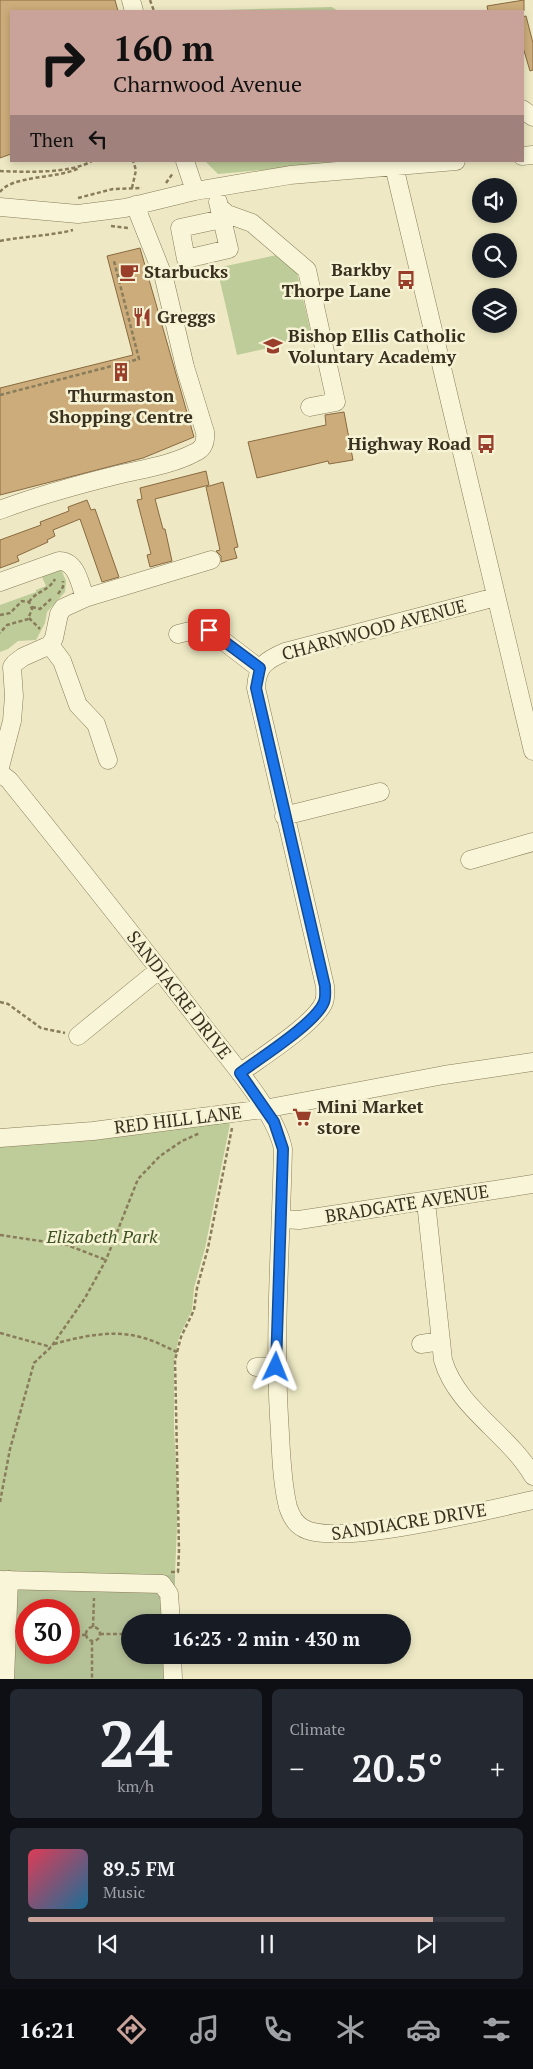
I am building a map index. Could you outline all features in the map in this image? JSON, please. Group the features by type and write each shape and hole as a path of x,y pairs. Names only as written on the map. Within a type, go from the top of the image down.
{"street":[{"path":"4,201 36,212 78,214 134,197 215,189 290,175 444,162"},
{"path":"180,166 195,191"},
{"path":"394,166 496,597 526,693 533,751"},
{"path":"215,189 221,213 252,223 307,270 336,402 310,407"},
{"path":"0,510 50,491 169,462 195,453 203,446 206,440 185,367 164,278 142,226 134,197"},
{"path":"0,221 36,212"},
{"path":"0,767 12,721 14,696 6,666 50,645 54,638 59,614 72,602 198,558"},
{"path":"0,582 50,564 65,561 70,563 75,570 84,598"},
{"name":"CHARNWOOD AVENUE","path":"240,1073 307,1023 319,1011 324,1000 325,986 284,816 256,688 260,668 266,660 284,652 496,597"},
{"path":"178,634 198,629 209,630 260,668"},
{"path":"50,645 62,660 78,705 96,724 110,749"},
{"name":"SANDIACRE DRIVE","path":"0,774 9,780 160,970 240,1073 274,1122 283,1149 276,1367 280,1444 288,1508 294,1522 304,1529 322,1534 357,1533 450,1519 533,1500"},
{"path":"284,816 380,792"},
{"path":"470,860 533,842"},
{"path":"78,1036 160,970"},
{"name":"RED HILL LANE","path":"0,1138 93,1130 264,1109 444,1075 533,1062"},
{"name":"BRADGATE AVENUE","path":"282,1219 299,1220 426,1202 533,1184"},
{"path":"426,1202 441,1341 448,1378 458,1392 512,1447 533,1476"},
{"path":"421,1344 441,1341"},
{"path":"256,1368 276,1367"},
{"path":"5,1679 4,1580 162,1584 169,1594 170,1614"},
{"path":"172,1664 172,1679"}],"path":[{"path":"4,201 0,194 15,182 67,175 90,162"},
{"path":"133,162 136,170 134,197"},
{"path":"0,171 83,166"},
{"path":"164,185 180,166"},
{"path":"134,197 145,188"},
{"path":"71,200 112,189 134,197"},
{"path":"109,226 132,229 142,226"},
{"path":"0,242 35,235 48,236 74,230"},
{"path":"0,394 140,359 114,261"},
{"path":"30,602 36,594 50,588 56,578 62,579 63,587 59,593 40,608 32,608"},
{"path":"0,615 10,613 22,601 30,602"},
{"path":"0,632 7,625 28,619 32,608 30,602"},
{"path":"0,1002 8,1004 41,1028 78,1036"},
{"path":"169,1572 178,1572 179,1558 177,1352 194,1310 197,1288 208,1248 232,1133 233,1113"},
{"path":"0,1502 10,1449 34,1362 52,1346 85,1298 106,1260 133,1188 144,1171 160,1156 182,1141 204,1132"},
{"path":"0,1235 67,1245 106,1260"},
{"path":"0,1333 52,1346 75,1338 119,1335 143,1337 177,1352"},
{"path":"93,1627 94,1581"},
{"path":"93,1627 98,1629 100,1634"},
{"path":"86,1635 89,1628 93,1627"},
{"path":"100,1634 121,1634"},
{"path":"92,1641 98,1638 100,1634"},
{"path":"80,1635 86,1635 92,1641 92,1679"}],"green space":[{"path":"332,7 336,10 221,10"},
{"path":"206,162 348,162 218,174"},
{"path":"281,254 295,264 312,338 237,355 217,268"},
{"path":"61,569 66,581 65,592 47,612 45,623 36,640 18,641 8,649 0,652 0,605 36,592 36,590 46,586 42,577"},
{"name":"Elizabeth Park","path":"231,1119 205,1248 194,1288 192,1310 179,1337 174,1361 174,1428 178,1501 175,1575 0,1573 0,1143"},
{"path":"0,1573 175,1575 175,1614 121,1614 121,1664 176,1664 176,1679 0,1679"}],"building":[{"path":"0,0 115,0 118,10 10,10 10,154 0,158"},
{"path":"524,0 524,10 488,10 487,6"},
{"path":"524,16 526,16 533,43 533,70 530,71 524,51"},
{"name":"Thurmaston Shopping Centre","path":"140,248 194,437 143,458 0,495 0,388 133,355 107,256"},
{"path":"344,412 353,460 329,464 328,461 257,478 248,442 326,425 325,415"},
{"path":"206,471 209,485 155,499 163,529 165,529 172,561 150,567 147,555 151,554 137,500 142,499 140,488"},
{"path":"223,482 238,547 234,548 237,558 221,562 221,556 216,551 220,550 206,487"},
{"path":"87,500 91,510 95,509 119,577 102,582 80,519 53,530 55,536 47,540 48,542 17,556 19,561 0,568 0,540 41,525 40,522 69,511 68,507"}],"place":[{"name":"Starbucks","path":"129,272"},
{"name":"Barkby Thorpe Lane","path":"406,280"},
{"name":"Greggs","path":"142,317"},
{"name":"Bishop Ellis Catholic Voluntary Academy","path":"273,346"},
{"name":"Thurmaston Shopping Centre","path":"121,372"},
{"name":"Highway Road","path":"486,444"},
{"name":"Mini Market store","path":"302,1117"}],"route":[{"path":"209,630 260,668 256,688 284,816 325,986 324,1000 319,1011 307,1023 240,1073 274,1122 280,1135 283,1149 276,1367"}]}
